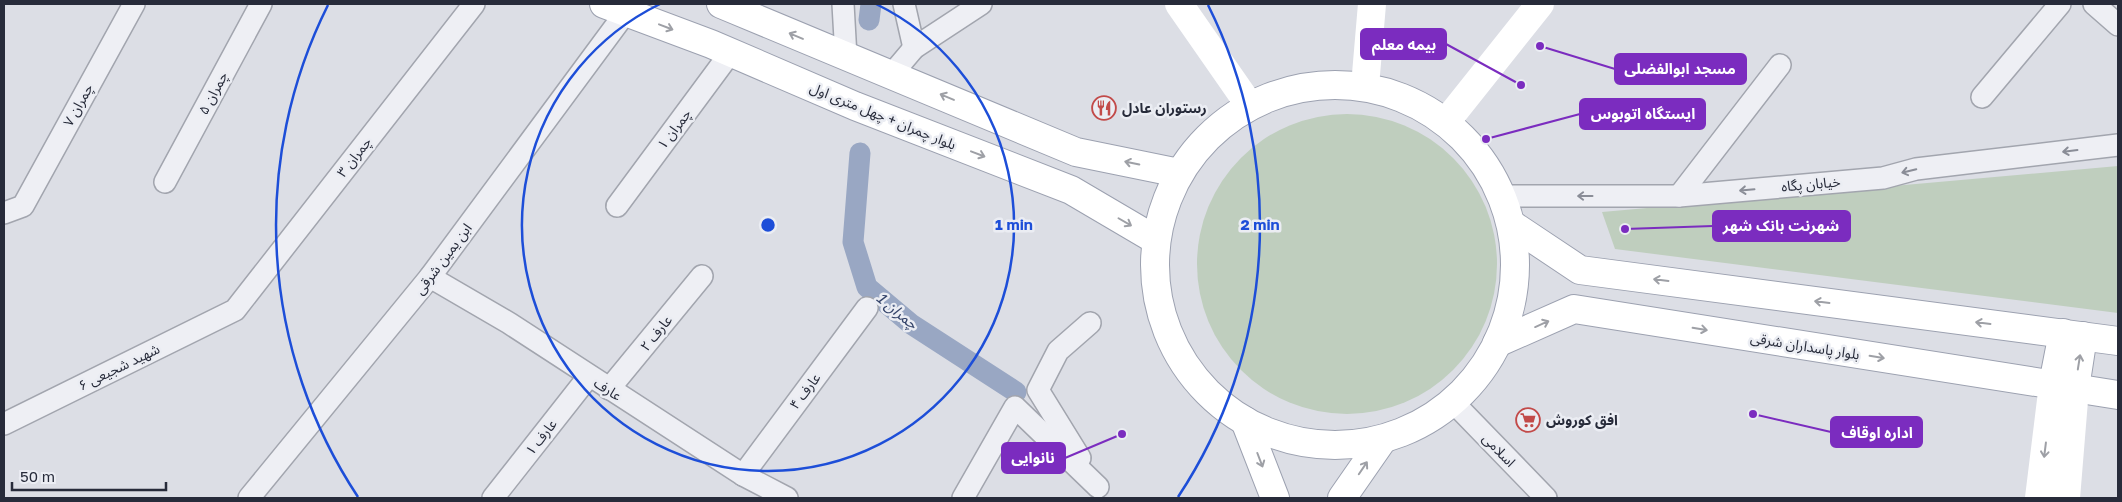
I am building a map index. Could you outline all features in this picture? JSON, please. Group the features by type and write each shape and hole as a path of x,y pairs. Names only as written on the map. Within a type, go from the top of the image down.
{"main road":[{"path":"721,4 1076,152 1180,174"},
{"path":"1179,4 1250,106"},
{"path":"1365,86 1372,4"},
{"path":"1446,122 1540,4"},
{"name":"بلوار چمران + چهل متری اول","path":"615,8 731,52 855,106 1071,190 1156,240"},
{"path":"1306,86 1365,86 1408,99 1446,122 1475,150 1490,172 1502,196 1511,224 1515,264 1510,305 1497,343 1478,374 1452,401 1420,424 1383,438 1336,445 1289,439 1245,421 1203,388 1173,344 1157,294 1156,240 1165,206 1180,174 1210,135 1250,106 1306,86"},
{"path":"1511,224 1580,270 2118,340"},
{"name":"بلوار پاسداران شرقی","path":"1497,343 1574,309 2118,395"},
{"path":"2066,498 2064,386 2073,334"},
{"path":"2024,380 2034,389 2049,412"},
{"path":"2039,498 2049,412 2064,386"},
{"path":"1245,421 1275,498"},
{"path":"1342,498 1383,438"}],"street":[{"name":"چمران ۷","path":"13,210 134,4"},
{"name":"چمران ۵","path":"166,182 261,4"},
{"name":"چمران ۳","path":"235,310 474,4"},
{"path":"843,4 846,57"},
{"path":"904,4 914,48"},
{"path":"892,74 914,48 981,4"},
{"path":"1982,97 2060,4"},
{"path":"2094,4 2118,24"},
{"name":"ابن یمین شرقی","path":"249,498 430,277 615,8"},
{"name":"چمران ۱","path":"617,206 731,52"},
{"path":"1680,196 1780,65"},
{"name":"خیابان پگاه","path":"1502,196 1680,196 1883,178 1916,169 2118,145"},
{"name":"عارف ۲","path":"609,389 702,276"},
{"name":"عارف","path":"430,277 509,323 743,475 759,492 787,498"},
{"name":"عارف ۴","path":"743,475 868,308"},
{"name":"شهید شجیعی ۶","path":"4,424 235,310"},
{"path":"2010,326 2032,317 2118,329"},
{"path":"1090,323 1058,351 1038,390 1099,493"},
{"name":"عارف ۱","path":"493,498 589,376"},
{"name":"اسلامی","path":"1452,401 1546,498"},
{"path":"963,498 1015,407 1099,493"}],"green space":[{"path":"1347,114 1376,117 1404,125 1430,139 1453,158 1472,181 1486,207 1494,235 1497,264 1494,293 1486,321 1472,347 1453,370 1430,389 1404,403 1376,411 1347,414 1318,411 1290,403 1264,389 1241,370 1222,347 1208,321 1200,293 1197,264 1200,235 1208,207 1222,181 1241,158 1264,139 1290,125 1318,117"},
{"path":"2118,166 2118,313 1615,249 1602,212"}],"waterway":[{"path":"869,20 871,4"},
{"name":"چمران 1","path":"860,153 853,242 867,287 911,324 1016,392"}],"place":[{"name":"مسجد ابوالفضلی","path":"1540,46"},
{"name":"بیمه معلم","path":"1521,85"},
{"name":"رستوران عادل","path":"1104,108"},
{"name":"ایستگاه اتوبوس","path":"1486,139"},
{"name":"شهرنت بانک شهر","path":"1625,229"},
{"name":"اداره اوقاف","path":"1753,414"},
{"name":"افق کوروش","path":"1528,420"},
{"name":"نانوایی","path":"1122,434"}]}
